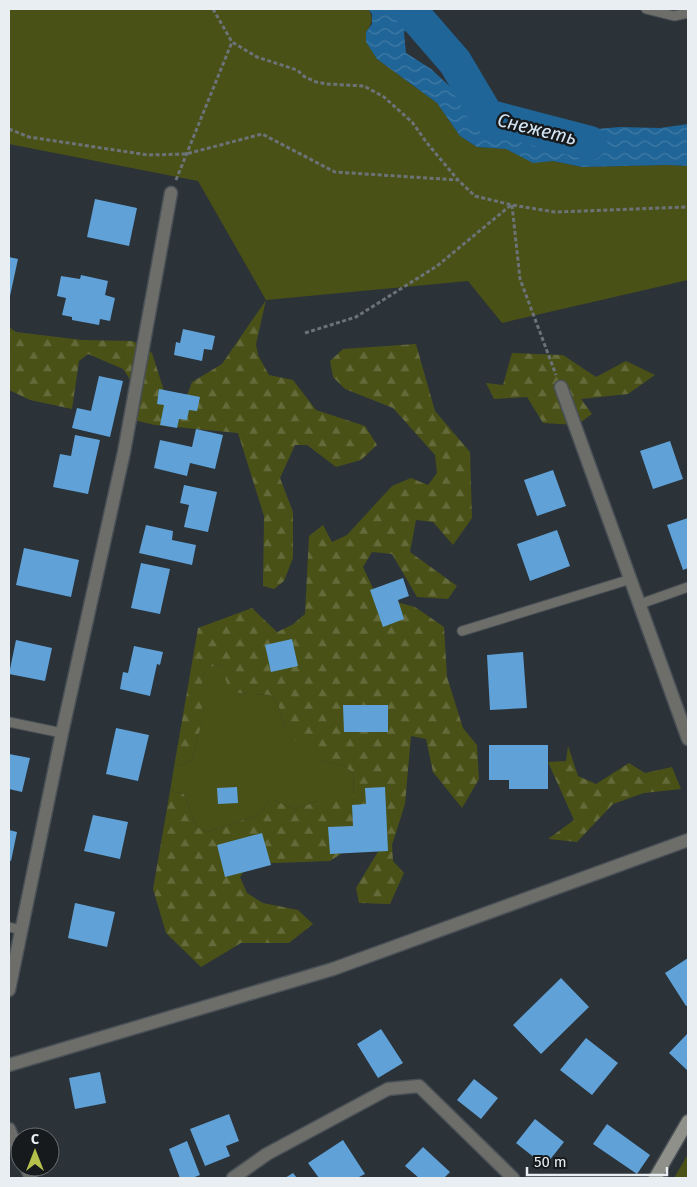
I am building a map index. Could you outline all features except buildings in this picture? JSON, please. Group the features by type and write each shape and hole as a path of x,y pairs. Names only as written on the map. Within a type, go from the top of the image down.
{"street":[{"path":"9,990 15,929 62,733 124,452 171,193"},
{"path":"561,387 688,738"},
{"path":"9,1065 333,969 688,840"},
{"path":"233,1178 267,1154 388,1090 419,1086 513,1178"},
{"path":"655,1178 688,1121"}],"lane":[{"path":"646,9 674,16 688,14"},
{"path":"462,631 631,579"},
{"path":"640,604 688,587"},
{"path":"9,722 62,733"}],"path":[{"path":"214,9 232,42 257,57 297,70 305,78 316,82 364,86 384,98 412,122 427,144 458,180 475,196 512,205 555,212 688,207"},
{"path":"171,193 232,42"},
{"path":"9,129 29,137 148,155 186,154 262,134 335,172 458,180"},
{"path":"306,333 356,317 437,266 512,205"},
{"path":"512,205 520,278 561,387"}],"green space":[{"path":"9,9 368,9 372,21 366,32 377,59 437,103 460,136 477,147 506,149 533,162 553,161 582,167 688,166 688,280 502,323 468,281 266,300 198,181 9,144"},
{"path":"266,300 256,344 258,355 269,375 293,380 316,410 365,426 377,445 361,460 336,467 307,445 295,445 280,478 293,512 293,558 284,581 274,589 263,586 264,516 238,433 155,425 134,420 135,387 123,369 88,354 79,361 72,409 30,400 9,390 9,327 16,332 82,340 133,341 152,353 166,397 180,415 192,382 222,364"},
{"path":"416,344 435,411 470,452 472,518 453,545 433,522 416,520 410,552 457,586 448,599 417,597 392,554 372,552 363,567 377,597 415,607 444,627 447,677 463,728 477,745 479,779 462,808 433,772 426,739 411,736 405,804 392,845 393,861 404,873 390,904 359,903 356,888 382,845 359,842 330,861 249,864 240,877 247,893 263,903 298,910 313,924 289,943 241,943 201,967 166,933 153,889 170,791 184,794 197,827 208,832 255,816 271,799 295,809 318,801 343,801 354,796 353,773 344,766 323,761 294,739 284,727 278,703 270,695 238,693 228,687 221,665 210,667 202,676 202,723 191,761 174,767 198,628 252,608 277,632 292,625 305,614 309,536 323,525 332,542 347,535 392,486 411,478 428,485 437,473 435,455 393,408 345,389 333,377 330,361 343,349"},
{"path":"512,353 563,355 596,377 626,361 655,375 628,394 581,399 592,414 577,425 543,423 527,397 494,399 486,383 503,385"},
{"path":"221,665 238,693 270,695 278,703 284,727 323,761 344,766 353,773 354,797 343,801 318,801 295,809 271,799 255,816 208,832 197,827 184,794 170,791 174,767 191,761 202,723 202,676 210,667"},
{"path":"568,746 578,776 596,784 629,763 645,773 672,767 681,789 644,793 613,804 577,842 548,839 574,820 548,762 566,761"},
{"path":"688,1154 688,1178 674,1178"}],"water":[{"path":"368,9 414,9 404,33 406,53 431,69 469,104 503,120 531,130 561,132 620,127 660,128 688,124 688,166 582,167 553,161 533,163 506,149 477,147 460,136 437,103 377,59 366,42 366,32 372,24 372,14"}],"waterway":[{"name":"Снежеть","path":"409,9 455,62 487,116 590,143"}]}
